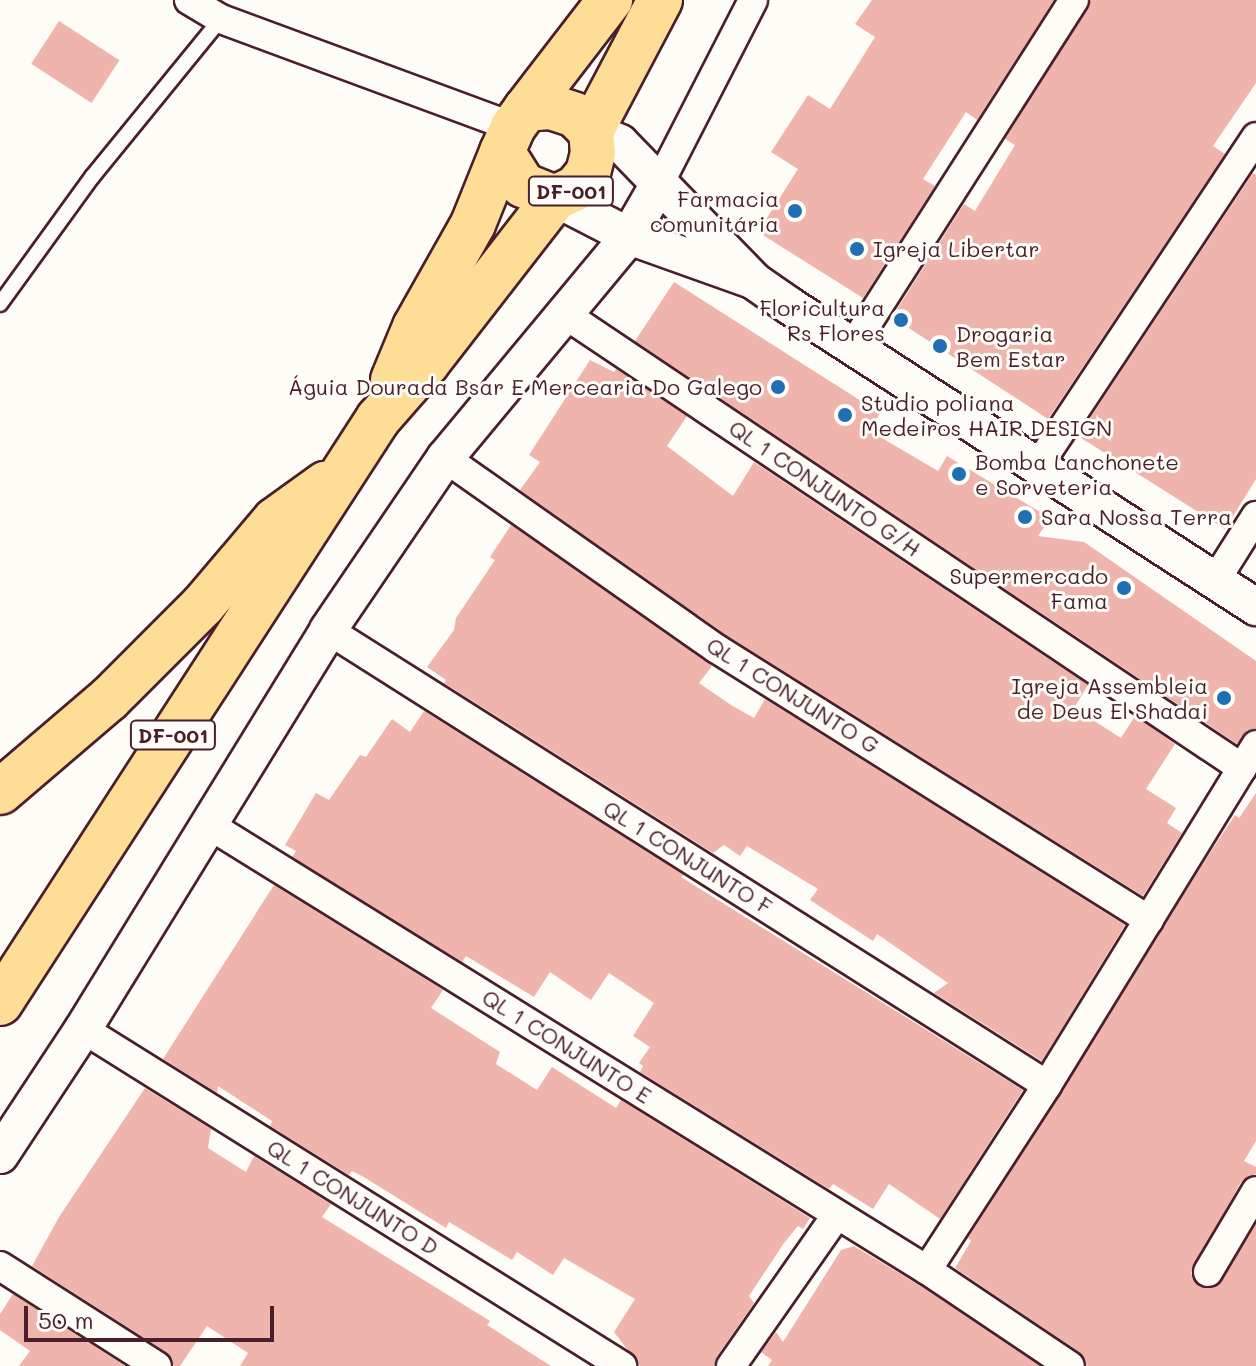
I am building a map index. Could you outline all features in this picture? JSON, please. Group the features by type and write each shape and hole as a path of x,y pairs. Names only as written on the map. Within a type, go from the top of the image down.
{"main road":[{"name":"DF-001","path":"378,419 415,327 473,224 514,129 610,0"},
{"name":"DF-001","path":"0,1003 378,419 427,363 555,198 576,188 588,173 593,153 591,131 660,0"},
{"path":"514,129 551,107 575,115 591,131"},
{"name":"DF-001","path":"514,129 523,185 555,198"},
{"path":"0,792 109,699 203,605 275,520 346,469"}],"street":[{"path":"189,0 221,19 514,129"},
{"path":"0,1155 83,1029 206,823 328,630 445,458 629,236 753,0"},
{"path":"852,347 1074,0"},
{"path":"591,131 620,143 754,281 1256,607"},
{"path":"1037,467 1256,137"},
{"path":"555,198 629,236 754,281"},
{"name":"QL 1 CONJUNTO G/H","path":"566,315 1249,756"},
{"name":"QL 1 CONJUNTO G","path":"445,458 717,649 1149,920"},
{"path":"1215,581 1256,516"},
{"name":"QL 1 CONJUNTO F","path":"328,630 1047,1085"},
{"path":"927,1270 1047,1085 1249,756"},
{"name":"QL 1 CONJUNTO E","path":"206,823 263,855 836,1216 927,1270 1070,1366"},
{"name":"QL 1 CONJUNTO D","path":"83,1029 622,1366"},
{"path":"1208,1272 1256,1191"},
{"path":"731,1366 836,1216"},
{"path":"0,1266 157,1366"}],"lane":[{"path":"0,304 92,177 221,19"}],"building":[{"path":"872,0 1054,0 977,120 966,112 923,179 935,186 863,298 758,232 798,169 771,152 808,95 830,109 875,37 855,24"},
{"path":"1091,0 1256,0 1256,83 1213,146 1225,154 1048,419 892,317 964,204 975,211 1015,145 1005,139"},
{"path":"59,21 119,60 92,103 31,64"},
{"path":"1253,173 1256,175 1256,479 1225,529 1078,436"},
{"path":"674,282 880,413 870,431 938,471 947,456 1050,518 1038,536 1084,542 1256,661 1256,728 1247,730 1237,744 635,341"},
{"path":"590,360 614,372 616,369 687,416 667,446 733,496 754,462 1088,685 1074,708 1121,738 1135,716 1175,744 1146,789 1176,808 1167,823 1182,833 1143,896 726,635 520,490 540,462 529,455"},
{"path":"511,525 712,666 699,683 731,705 754,718 765,699 1125,925 1042,1061 934,993 948,983 877,934 873,941 810,900 818,889 747,846 740,856 724,845 713,853 444,683 446,680 427,667 454,630 456,618 495,560 490,557"},
{"path":"424,711 684,875 681,877 1023,1090 940,1219 889,1184 873,1209 833,1184 829,1189 640,1072 643,1066 639,1063 650,1047 633,1036 654,1003 609,973 591,1000 550,972 534,997 466,956 462,962 292,857 296,851 285,845 316,793 329,800 360,755 366,757 392,719 410,732"},
{"path":"1256,793 1256,1141 1244,1161 1256,1167 1256,1174 1241,1182 1191,1273 1200,1287 1217,1286 1256,1224 1256,1366 1087,1366 1079,1352 955,1268 971,1241 968,1238 1211,851 1235,815 1239,818"},
{"path":"274,885 443,990 431,1008 500,1052 496,1064 537,1090 552,1067 616,1108 621,1100 810,1218 803,1229 798,1226 784,1243 749,1296 754,1303 717,1356 714,1366 640,1366 614,1332 635,1299 564,1258 553,1275 517,1252 512,1260 449,1222 446,1228 362,1176 352,1171 349,1175 270,1126 272,1121 218,1086 217,1093 163,1059"},
{"path":"145,1088 211,1129 208,1148 246,1172 254,1156 331,1204 322,1217 490,1321 487,1325 551,1366 240,1366 248,1353 207,1326 180,1366 174,1366 166,1352 32,1266 59,1217"},
{"path":"854,1246 924,1288 1040,1366 768,1366 772,1360 761,1352 776,1332 783,1342 841,1250"},
{"path":"13,1294 125,1366 19,1366 30,1351 0,1330 0,1314"}],"place":[{"name":"Farmacia comunitária","path":"795,211"},
{"name":"Igreja Libertar","path":"857,249"},
{"name":"Floricultura Rs Flores","path":"901,320"},
{"name":"Drogaria Bem Estar","path":"940,346"},
{"name":"Águia Dourada Bsar E Mercearia Do Galego","path":"778,387"},
{"name":"Studio poliana Medeiros HAIR DESIGN","path":"845,415"},
{"name":"Bomba Lanchonete e Sorveteria","path":"959,474"},
{"name":"Sara Nossa Terra","path":"1025,517"},
{"name":"Supermercado Fama","path":"1124,588"},
{"name":"Igreja Assembleia de Deus El Shadai","path":"1224,698"}]}
